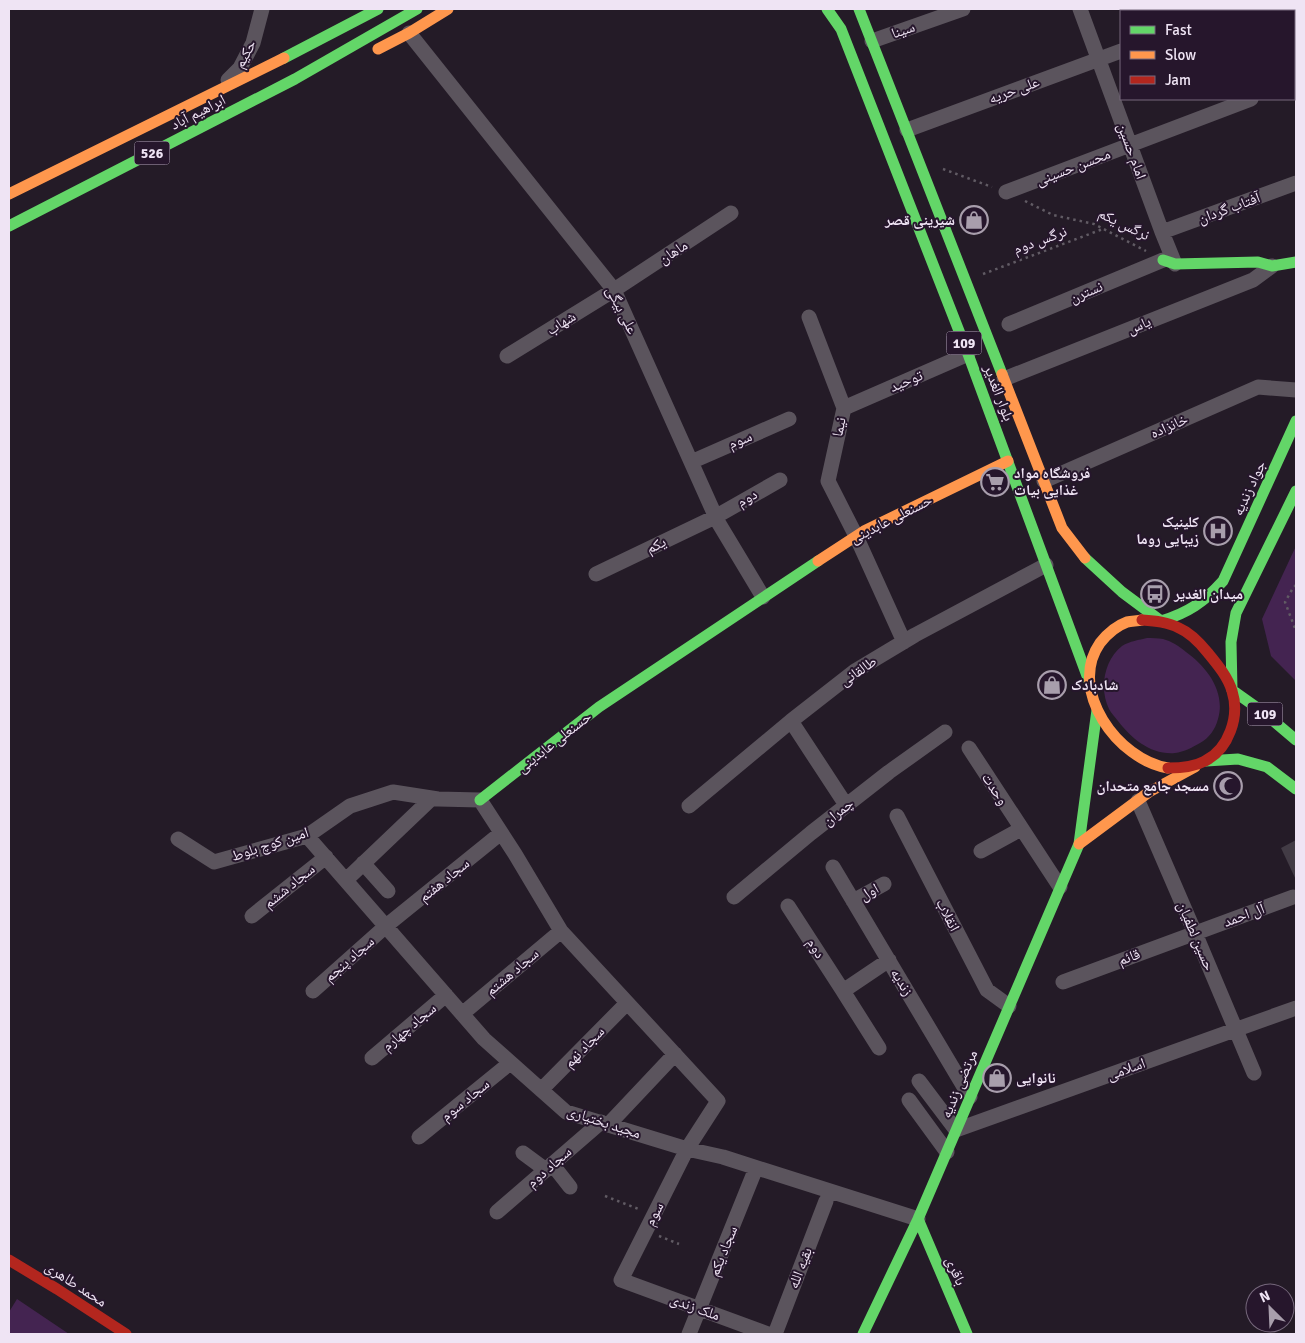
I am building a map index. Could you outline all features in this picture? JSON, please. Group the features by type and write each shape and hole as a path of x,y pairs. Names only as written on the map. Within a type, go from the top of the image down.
{"main road":[{"name":"ابراهیم آباد","path":"9,194 284,58 378,9"},
{"name":"ابراهیم آباد","path":"9,226 295,80 417,9"},
{"path":"367,54 409,33 448,9"},
{"name":"بلوار الغدیر","path":"828,9 842,29 968,354 1089,681"},
{"name":"بلوار الغدیر","path":"859,9 1062,528 1085,558 1116,588 1161,621"},
{"name":"ابراهیم آباد","path":"284,58 321,26"},
{"name":"ابراهیم آباد","path":"295,80 332,69"},
{"path":"1169,262 1258,262 1272,266 1296,262"},
{"name":"جواد زندیه","path":"1161,621 1178,617 1195,608 1209,597 1223,581 1296,421"},
{"name":"حسنعلی عابدینی","path":"480,800 599,707 856,536 1008,461"},
{"path":"1079,844 1138,800 1214,755 1222,747 1232,729 1234,716 1230,648 1236,613 1296,491"},
{"path":"1232,690 1202,646 1185,631 1161,621 1142,620 1127,622 1110,633 1100,643 1093,655 1089,681 1097,710 1109,729 1124,746 1138,756 1166,768 1187,767 1206,760 1238,760 1267,768 1296,789"},
{"name":"109","path":"1232,690 1263,712 1296,740"},
{"path":"1079,844 1097,710"},
{"name":"مرتضی زندیه","path":"863,1334 918,1219 1079,844"},
{"name":"باقری","path":"918,1219 967,1334"},
{"name":"محمد طاهری","path":"9,1260 126,1334"}],"street":[{"name":"حکیم","path":"216,92 240,68 253,43 262,9"},
{"name":"سینا","path":"872,41 963,9"},
{"name":"امام حسین","path":"1080,9 1162,232 1169,262"},
{"name":"علی بیگی","path":"409,33 614,290 715,517 763,597"},
{"name":"علی حریه","path":"907,130 1120,50"},
{"name":"محسن حسینی","path":"1006,192 1248,100"},
{"name":"آفتاب گردان","path":"1162,232 1296,183"},
{"name":"ماهان","path":"614,290 731,213"},
{"name":"نسترن","path":"1009,324 1169,262"},
{"name":"یاس","path":"1004,379 1253,280 1272,266"},
{"name":"شهاب","path":"507,356 614,290"},
{"name":"نیما","path":"809,317 844,408 828,481 856,536 904,642"},
{"name":"توحید","path":"844,408 968,354"},
{"name":"خانزاده","path":"1044,480 1258,387 1296,390"},
{"name":"سوم","path":"691,462 789,419"},
{"name":"دوم","path":"715,517 780,480"},
{"name":"یکم","path":"596,574 715,517"},
{"name":"طالقانی","path":"689,806 855,671 904,642 1046,565"},
{"path":"792,721 846,805"},
{"name":"چمران","path":"734,897 846,805 945,732"},
{"name":"وحدت","path":"969,748 1060,887"},
{"name":"امین کوچ بلوط","path":"178,839 214,862 307,836 350,806 393,792 432,798 480,800"},
{"path":"346,880 432,798"},
{"path":"480,800 561,931 718,1101 687,1149"},
{"name":"حسین لطفیان","path":"1138,800 1254,1073"},
{"name":"انقلاب","path":"897,816 987,990 1009,1006"},
{"path":"981,851 1022,829"},
{"name":"سجاد هفتم","path":"386,926 501,833"},
{"name":"مجید بختیاری","path":"307,836 484,1039 566,1112 687,1149 723,1157 918,1219"},
{"name":"سجاد ششم","path":"252,916 326,857"},
{"path":"363,863 388,892"},
{"name":"زندیه","path":"833,867 970,1097"},
{"name":"اول","path":"853,901 884,884"},
{"name":"آل احمد","path":"1195,933 1293,897"},
{"name":"دوم","path":"788,906 879,1048"},
{"name":"سجاد پنجم","path":"313,992 386,926"},
{"name":"سجاد هشتم","path":"462,1014 561,931"},
{"name":"قائم","path":"1063,982 1195,933"},
{"path":"844,991 889,960"},
{"name":"سجاد چهارم","path":"372,1058 446,996"},
{"name":"سجاد نهم","path":"541,1090 627,1003"},
{"name":"اسلامی","path":"956,1130 1296,1008"},
{"name":"سجاد دوم","path":"497,1212 549,1167 605,1123 675,1054"},
{"name":"سجاد سوم","path":"419,1137 510,1062"},
{"path":"919,1081 956,1130"},
{"path":"909,1100 947,1152"},
{"name":"سوم","path":"621,1280 687,1149"},
{"path":"523,1153 549,1167 570,1187"},
{"name":"سجاد یکم","path":"688,1334 756,1168"},
{"name":"بقیه الله","path":"775,1334 826,1201"},
{"name":"ملک زندی","path":"621,1280 768,1334"}],"path":[{"name":"نرگس یکم","path":"945,170 1006,192 1053,215 1094,224 1169,262"},
{"name":"نرگس دوم","path":"986,272 1103,229"},
{"path":"1296,585 1285,602 1296,631"},
{"path":"605,1196 654,1215"},
{"path":"646,1230 679,1244"}],"shaded area":[{"path":"1296,546 1296,681 1271,656 1262,619"},
{"path":"1147,638 1163,639 1181,648 1201,665 1217,690 1220,709 1213,730 1203,741 1182,752 1166,753 1158,751 1136,740 1123,728 1109,709 1106,701 1104,693 1105,675 1111,659 1122,646"},
{"path":"17,1299 69,1334 9,1334 9,1312"}],"building":[{"path":"1296,840 1296,880 1281,848"}],"traffic: fast":[{"path":"284,58 378,9"},
{"path":"9,226 295,79 417,9"},
{"path":"827,9 841,29 968,354 1089,681"},
{"path":"859,9 1002,374"},
{"path":"1163,260 1175,264 1258,262 1272,266 1296,262"},
{"path":"1161,621 1195,606 1223,581 1296,421"},
{"path":"1232,690 1231,642 1236,613 1296,491"},
{"path":"1085,558 1122,592 1161,621"},
{"path":"480,800 599,707 818,561"},
{"path":"1232,690 1263,712 1296,740"},
{"path":"863,1334 918,1219 1079,844 1097,710"},
{"path":"1206,761 1238,759 1267,767 1296,789"},
{"path":"918,1219 967,1334"}],"traffic: slow":[{"path":"378,49 448,9"},
{"path":"9,194 284,58"},
{"path":"1002,374 1062,528 1085,558"},
{"path":"818,561 864,531 1008,461"},
{"path":"1142,620 1123,624 1112,631 1100,643 1091,662 1090,681 1094,701 1103,720 1116,737 1132,752 1149,762 1168,768"},
{"path":"1079,844 1149,792 1195,767"}],"traffic: jam":[{"path":"1142,620 1170,624 1183,630 1195,639 1225,676 1232,691 1234,701 1233,721 1226,740 1220,749 1213,756 1196,765 1168,768"},
{"path":"9,1260 126,1334"}],"place":[{"name":"شیرینی قصر","path":"974,220"},
{"name":"فروشگاه مواد غذایی بیات","path":"995,482"},
{"name":"کلینیک زیبایی روما","path":"1218,531"},
{"name":"میدان الغدیر","path":"1155,594"},
{"name":"شادبادک","path":"1052,685"},
{"name":"مسجد جامع متحدان","path":"1228,786"},
{"name":"نانوایی","path":"997,1078"}]}
